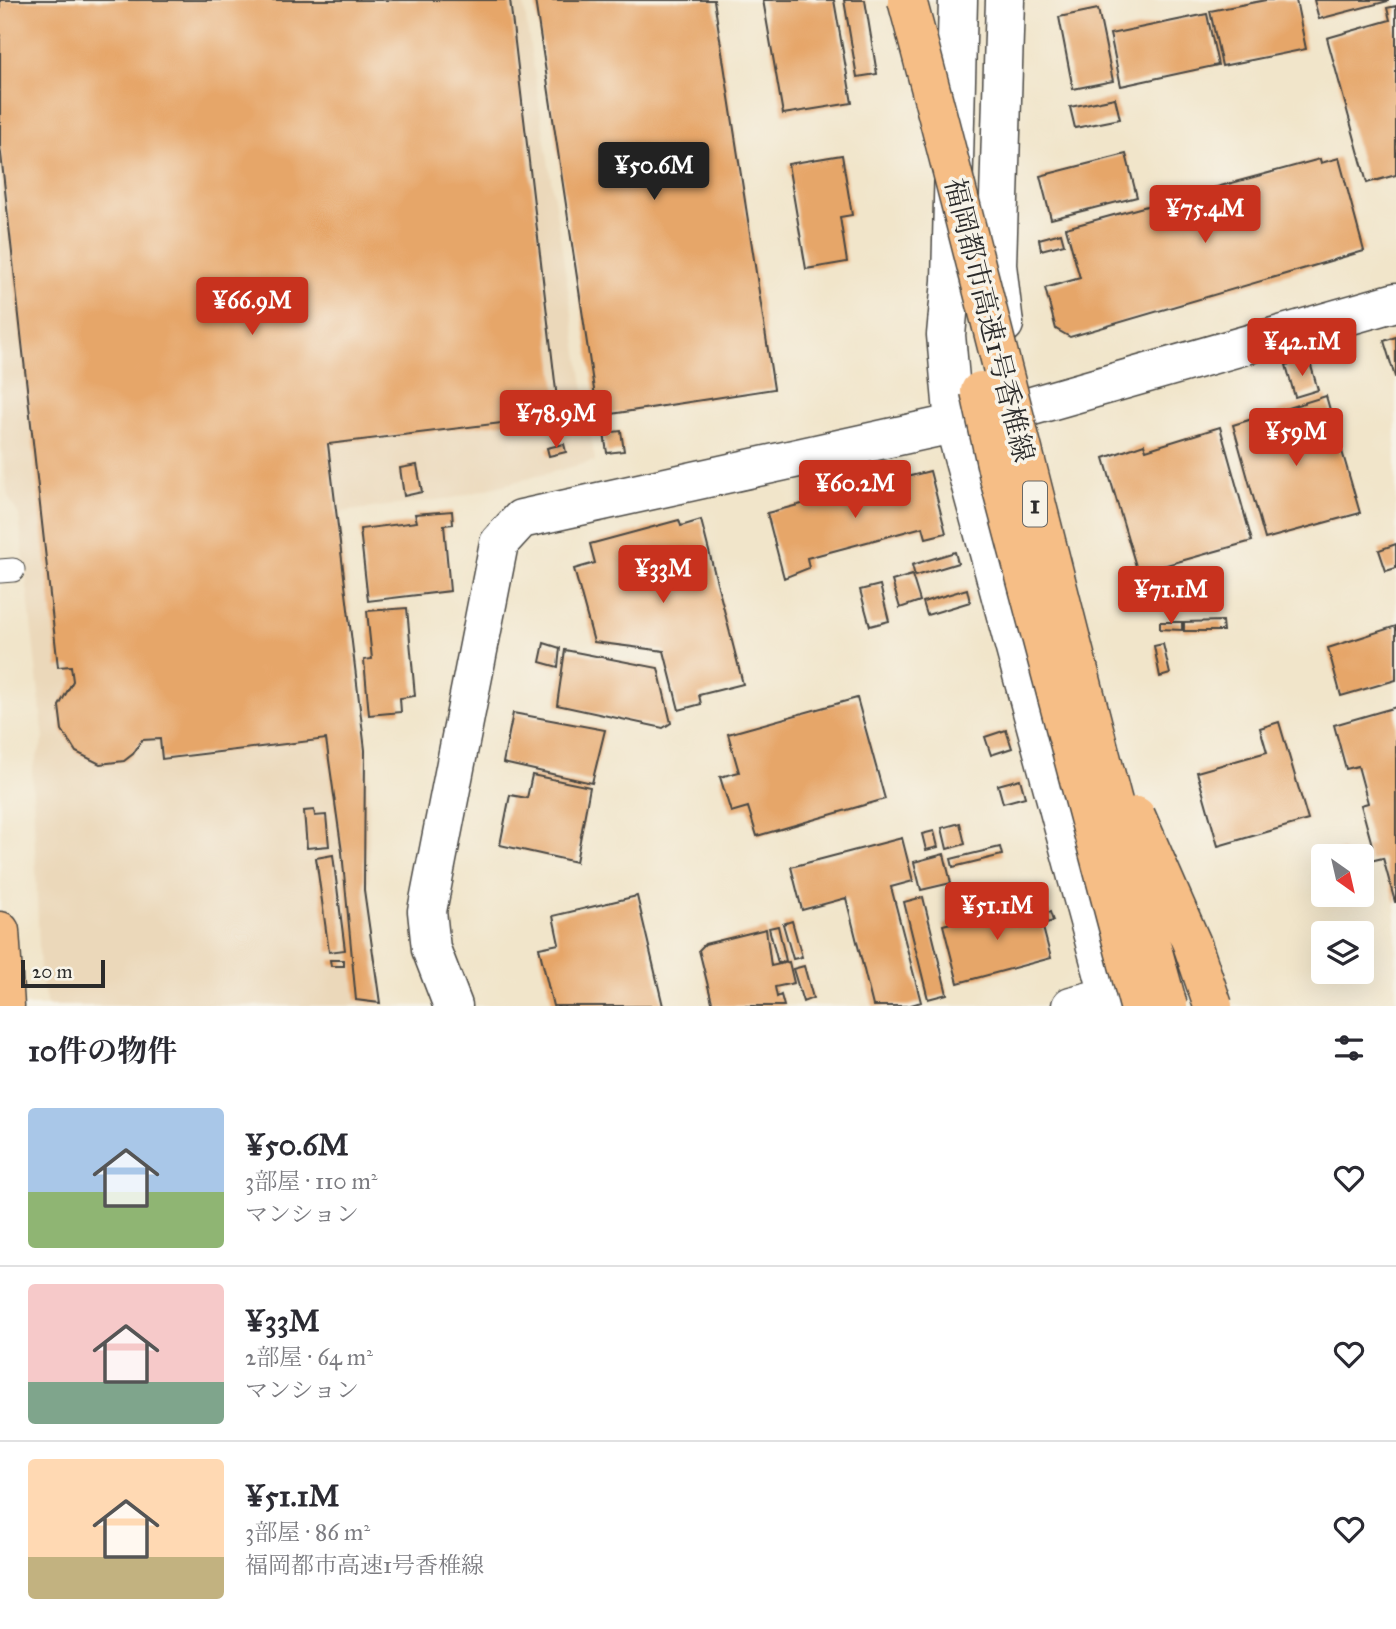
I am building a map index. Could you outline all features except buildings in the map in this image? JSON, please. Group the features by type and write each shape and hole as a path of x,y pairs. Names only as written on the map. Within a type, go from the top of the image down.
{"highway":[{"path":"891,0 894,31 1120,1003"},
{"name":"福岡都市高速1号香椎線","path":"907,0 1177,999"},
{"name":"福岡都市高速1号香椎線","path":"919,0 962,170"},
{"name":"福岡都市高速1号香椎線","path":"1020,403 1066,595"},
{"path":"1177,999 1108,753 1192,944 1213,1006"},
{"path":"0,931 5,1006"}],"street":[{"path":"958,0 951,281 946,335 954,424 1120,1003"},
{"path":"1005,0 997,265 1004,325 1020,403 1177,999 1071,1006"},
{"path":"453,1006 431,949 428,911 499,543 521,519 954,424 1020,403 1396,302"}],"shaded area":[{"path":"0,0 523,0 595,461 453,498 340,512 369,762 369,888 383,1006 47,1006 40,973 32,769 44,739 19,515 8,497 0,433"}]}
